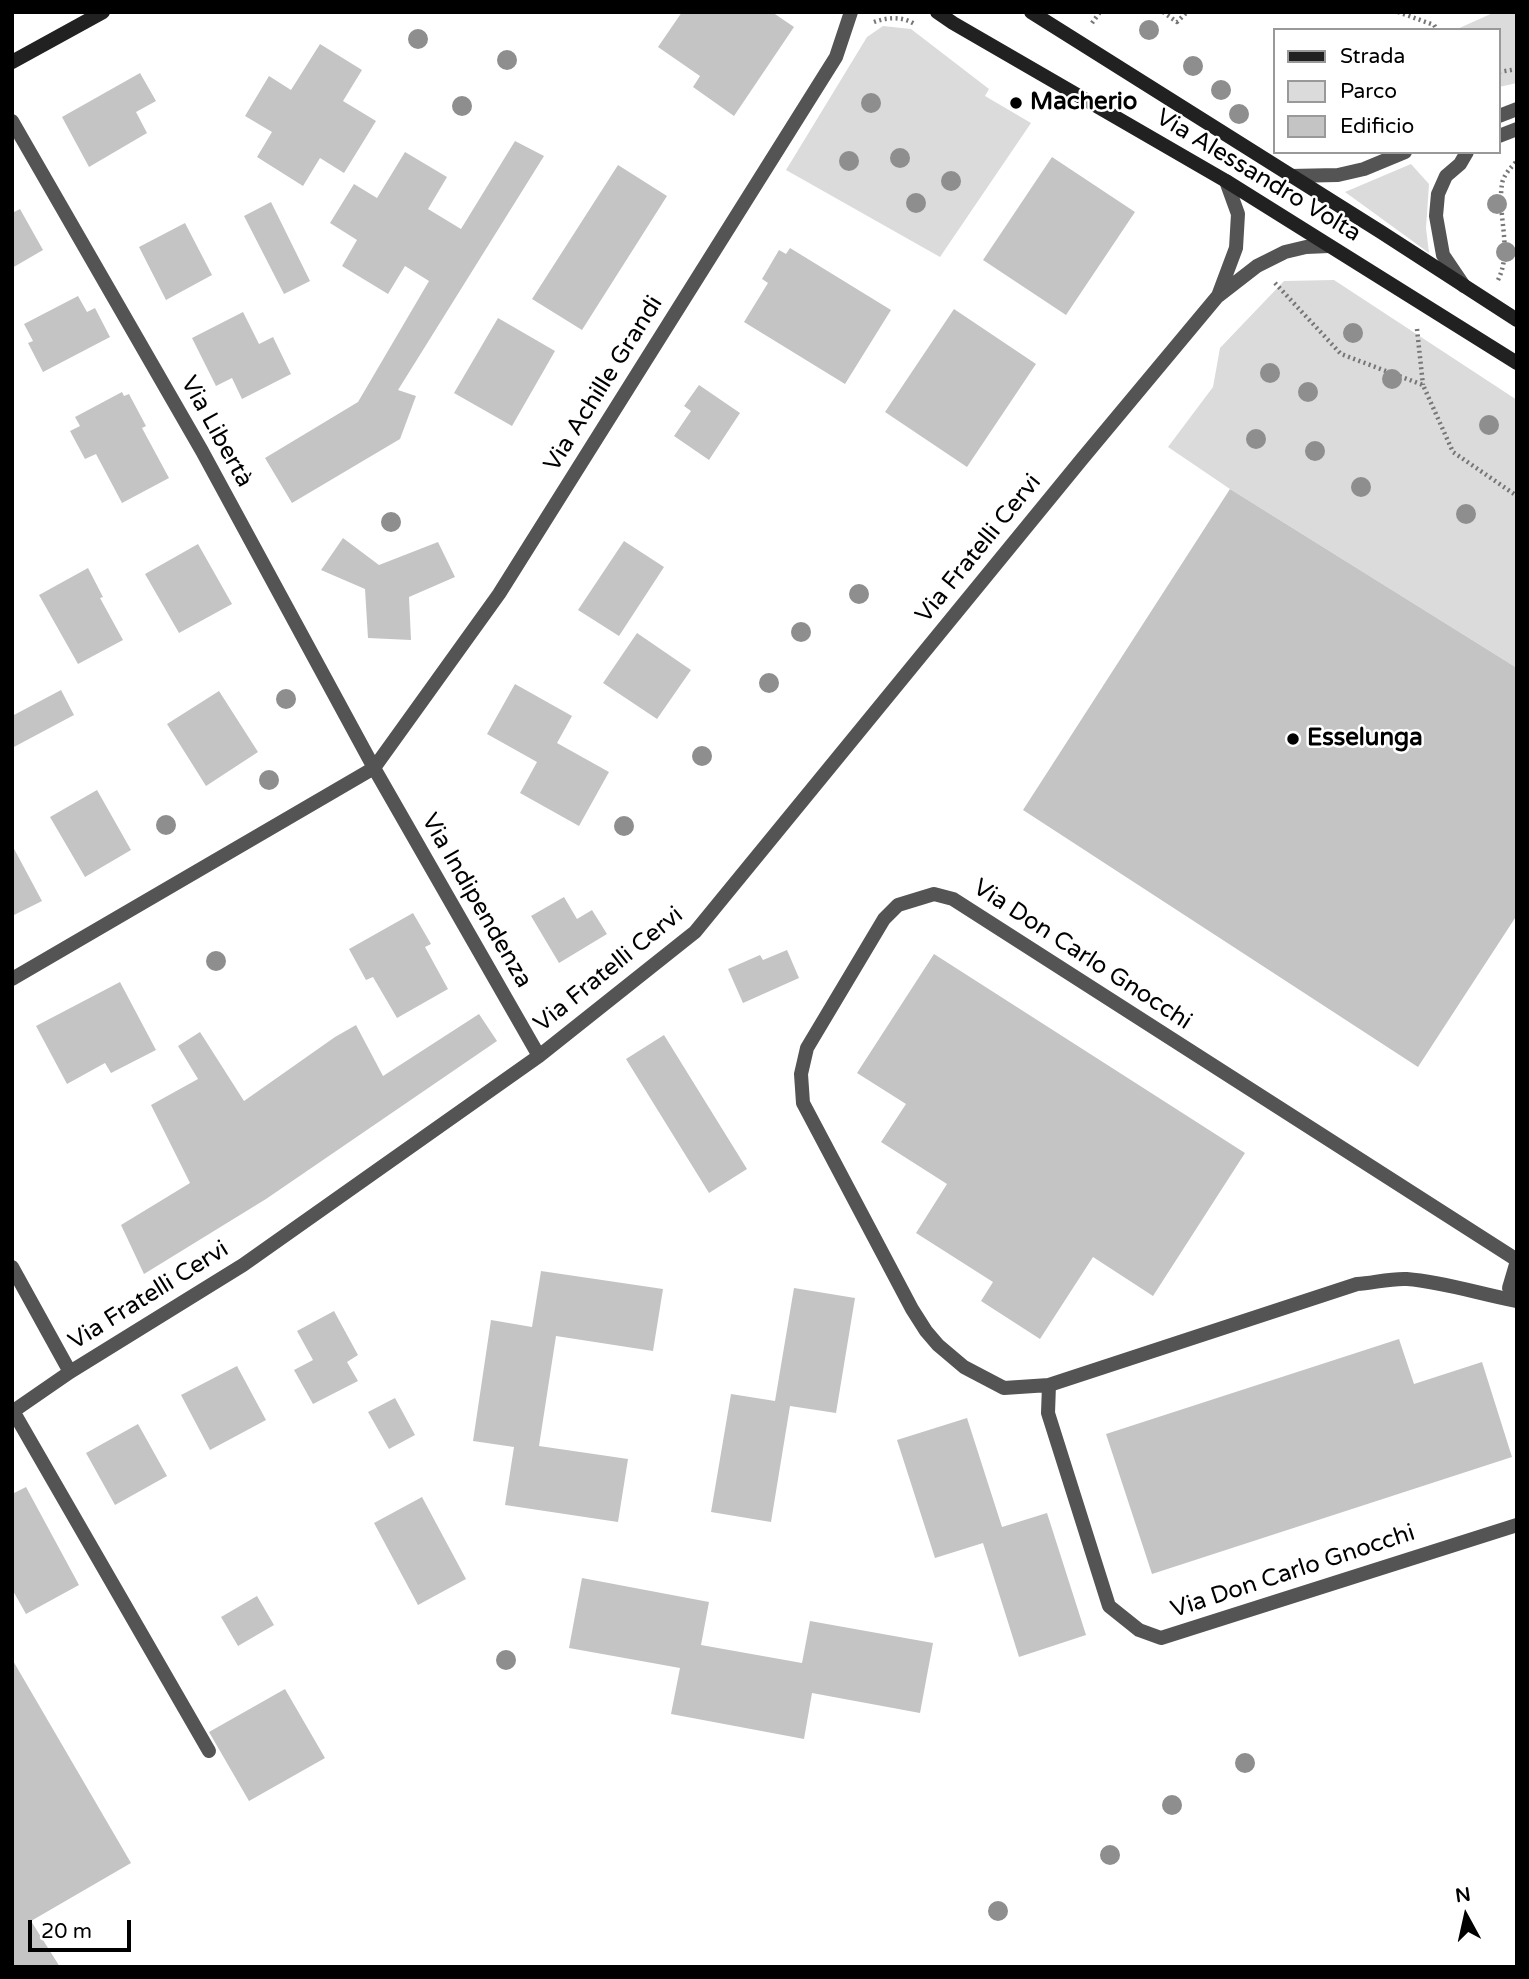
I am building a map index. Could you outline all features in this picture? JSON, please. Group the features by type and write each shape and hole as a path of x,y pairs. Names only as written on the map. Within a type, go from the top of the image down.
{"main road":[{"path":"12,62 103,12"},
{"name":"Via Alessandro Volta","path":"937,12 1226,181 1517,363"},
{"name":"Via Alessandro Volta","path":"1031,12 1517,320"}],"street":[{"name":"Via Achille Grandi","path":"374,768 499,594 829,69 850,18"},
{"name":"Via Libertà","path":"12,121 202,451 374,768"},
{"path":"1290,176 1338,175 1364,169 1400,154"},
{"path":"1465,287 1443,255 1436,216 1438,194 1446,176 1460,164 1466,154"},
{"name":"Via Fratelli Cervi","path":"1217,298 1236,247 1238,214 1226,181"},
{"name":"Via Fratelli Cervi","path":"12,1412 70,1372 243,1265 539,1056 695,932 1217,298 1257,266 1285,252 1306,247 1329,246"},
{"path":"12,979 374,768"},
{"name":"Via Indipendenza","path":"374,768 539,1056"},
{"name":"Via Don Carlo Gnocchi","path":"934,894 953,899 1517,1260 1509,1288 1517,1300 1406,1279 1357,1284 1049,1385 1003,1388 964,1367 938,1345 912,1309 803,1103 801,1074 807,1048 884,919 898,905 934,894"},
{"path":"12,1267 70,1372"},
{"name":"Via Don Carlo Gnocchi","path":"1049,1385 1048,1413 1109,1606 1139,1630 1161,1638 1517,1524"},
{"path":"12,1412 209,1751"}],"path":[{"path":"1163,12 1177,22 1186,12"},
{"path":"1398,12 1436,28"},
{"path":"850,18 861,33 872,23 889,17 910,21 919,27"},
{"path":"1257,266 1341,354 1423,385 1453,452 1517,496"}],"green space":[{"path":"1495,12 1517,12 1517,83 1501,87 1501,28 1459,28"},
{"path":"883,26 911,29 989,89 985,96 1031,123 940,257 786,170 867,37"},
{"path":"1411,164 1429,184 1426,228 1429,253 1345,192"},
{"path":"1334,280 1517,400 1517,668 1230,489 1168,447 1213,387 1220,348 1284,281"}],"building":[{"path":"682,12 772,12 794,27 734,116 693,87 700,76 658,47"},
{"path":"320,44 362,70 343,101 376,121 344,173 320,158 303,186 257,157 272,132 245,116 269,76 291,90"},
{"path":"140,73 156,101 136,112 147,133 89,167 62,117"},
{"path":"515,141 544,156 398,390 416,396 400,439 292,503 265,458 358,402 429,281 405,266 388,294 342,266 357,240 330,223 354,184 377,198 405,152 447,177 428,209 461,229"},
{"path":"1052,157 1135,212 1066,315 983,260"},
{"path":"618,165 667,196 582,330 532,299"},
{"path":"271,202 310,281 284,294 244,216"},
{"path":"20,209 43,250 12,268 12,213"},
{"path":"185,223 212,275 166,300 139,247"},
{"path":"790,248 891,310 845,384 744,322 768,283 762,279 779,250 786,254"},
{"path":"78,296 87,312 95,308 110,337 43,372 28,343 33,341 24,324"},
{"path":"954,309 1036,364 967,467 885,412"},
{"path":"243,312 259,344 273,337 291,374 242,399 232,378 216,386 192,338"},
{"path":"498,318 555,351 512,426 454,393"},
{"path":"699,385 740,413 709,460 674,436 691,411 684,406"},
{"path":"122,392 124,396 129,394 146,426 142,428 169,478 122,503 96,454 85,459 70,431 80,426 75,417"},
{"name":"Esselunga","path":"1230,489 1517,668 1517,915 1418,1067 1023,810"},
{"path":"343,538 379,565 438,542 455,577 409,597 411,640 368,638 365,589 321,570"},
{"path":"624,541 664,567 619,636 578,610"},
{"path":"198,544 232,604 179,633 145,574"},
{"path":"88,568 103,597 100,598 123,640 78,664 39,595"},
{"path":"637,633 691,670 657,719 603,683"},
{"path":"515,684 572,716 557,743 609,772 579,826 520,793 537,762 487,734"},
{"path":"61,690 74,715 12,748 12,716"},
{"path":"219,691 258,752 206,786 167,724"},
{"path":"97,790 131,850 85,877 50,817"},
{"path":"12,845 42,901 12,916"},
{"path":"564,897 577,919 592,910 607,934 559,963 531,916"},
{"path":"413,913 431,944 425,947 448,989 397,1018 373,977 366,980 349,949"},
{"path":"787,950 799,978 743,1003 728,969 760,955 763,960"},
{"path":"934,954 1245,1153 1153,1296 1093,1257 1040,1339 981,1301 993,1282 916,1233 947,1184 881,1142 906,1104 857,1073"},
{"path":"120,982 156,1050 111,1073 105,1063 67,1084 36,1026"},
{"path":"479,1014 497,1041 266,1199 144,1274 121,1225 190,1183 151,1105 198,1079 178,1046 200,1032 244,1101 356,1025 383,1076"},
{"path":"664,1035 747,1169 709,1193 626,1059"},
{"path":"541,1271 663,1289 653,1351 556,1336 539,1446 628,1459 618,1522 505,1505 514,1447 473,1441 491,1320 532,1327"},
{"path":"794,1288 855,1298 836,1413 790,1406 771,1522 711,1512 731,1394 775,1401"},
{"path":"334,1311 358,1355 347,1362 358,1381 313,1404 294,1370 313,1360 297,1331"},
{"path":"1399,1339 1414,1384 1482,1362 1512,1457 1152,1574 1106,1434"},
{"path":"237,1366 266,1420 210,1450 181,1395"},
{"path":"395,1398 415,1435 389,1449 368,1412"},
{"path":"967,1418 1002,1527 1047,1513 1086,1635 1019,1657 983,1543 935,1558 897,1440"},
{"path":"138,1424 167,1476 115,1505 86,1453"},
{"path":"26,1487 79,1585 26,1614 12,1589 12,1494"},
{"path":"422,1497 466,1579 418,1605 374,1523"},
{"path":"582,1578 709,1602 701,1645 802,1663 810,1621 933,1643 920,1713 812,1693 804,1739 671,1714 680,1668 569,1648"},
{"path":"257,1596 274,1625 238,1646 221,1617"},
{"path":"12,1659 131,1863 31,1921 60,1967 12,1967"},
{"path":"285,1689 325,1758 249,1801 209,1732"}],"place":[{"name":"Macherio","path":"1016,103"},
{"name":"Esselunga","path":"1293,739"}]}
